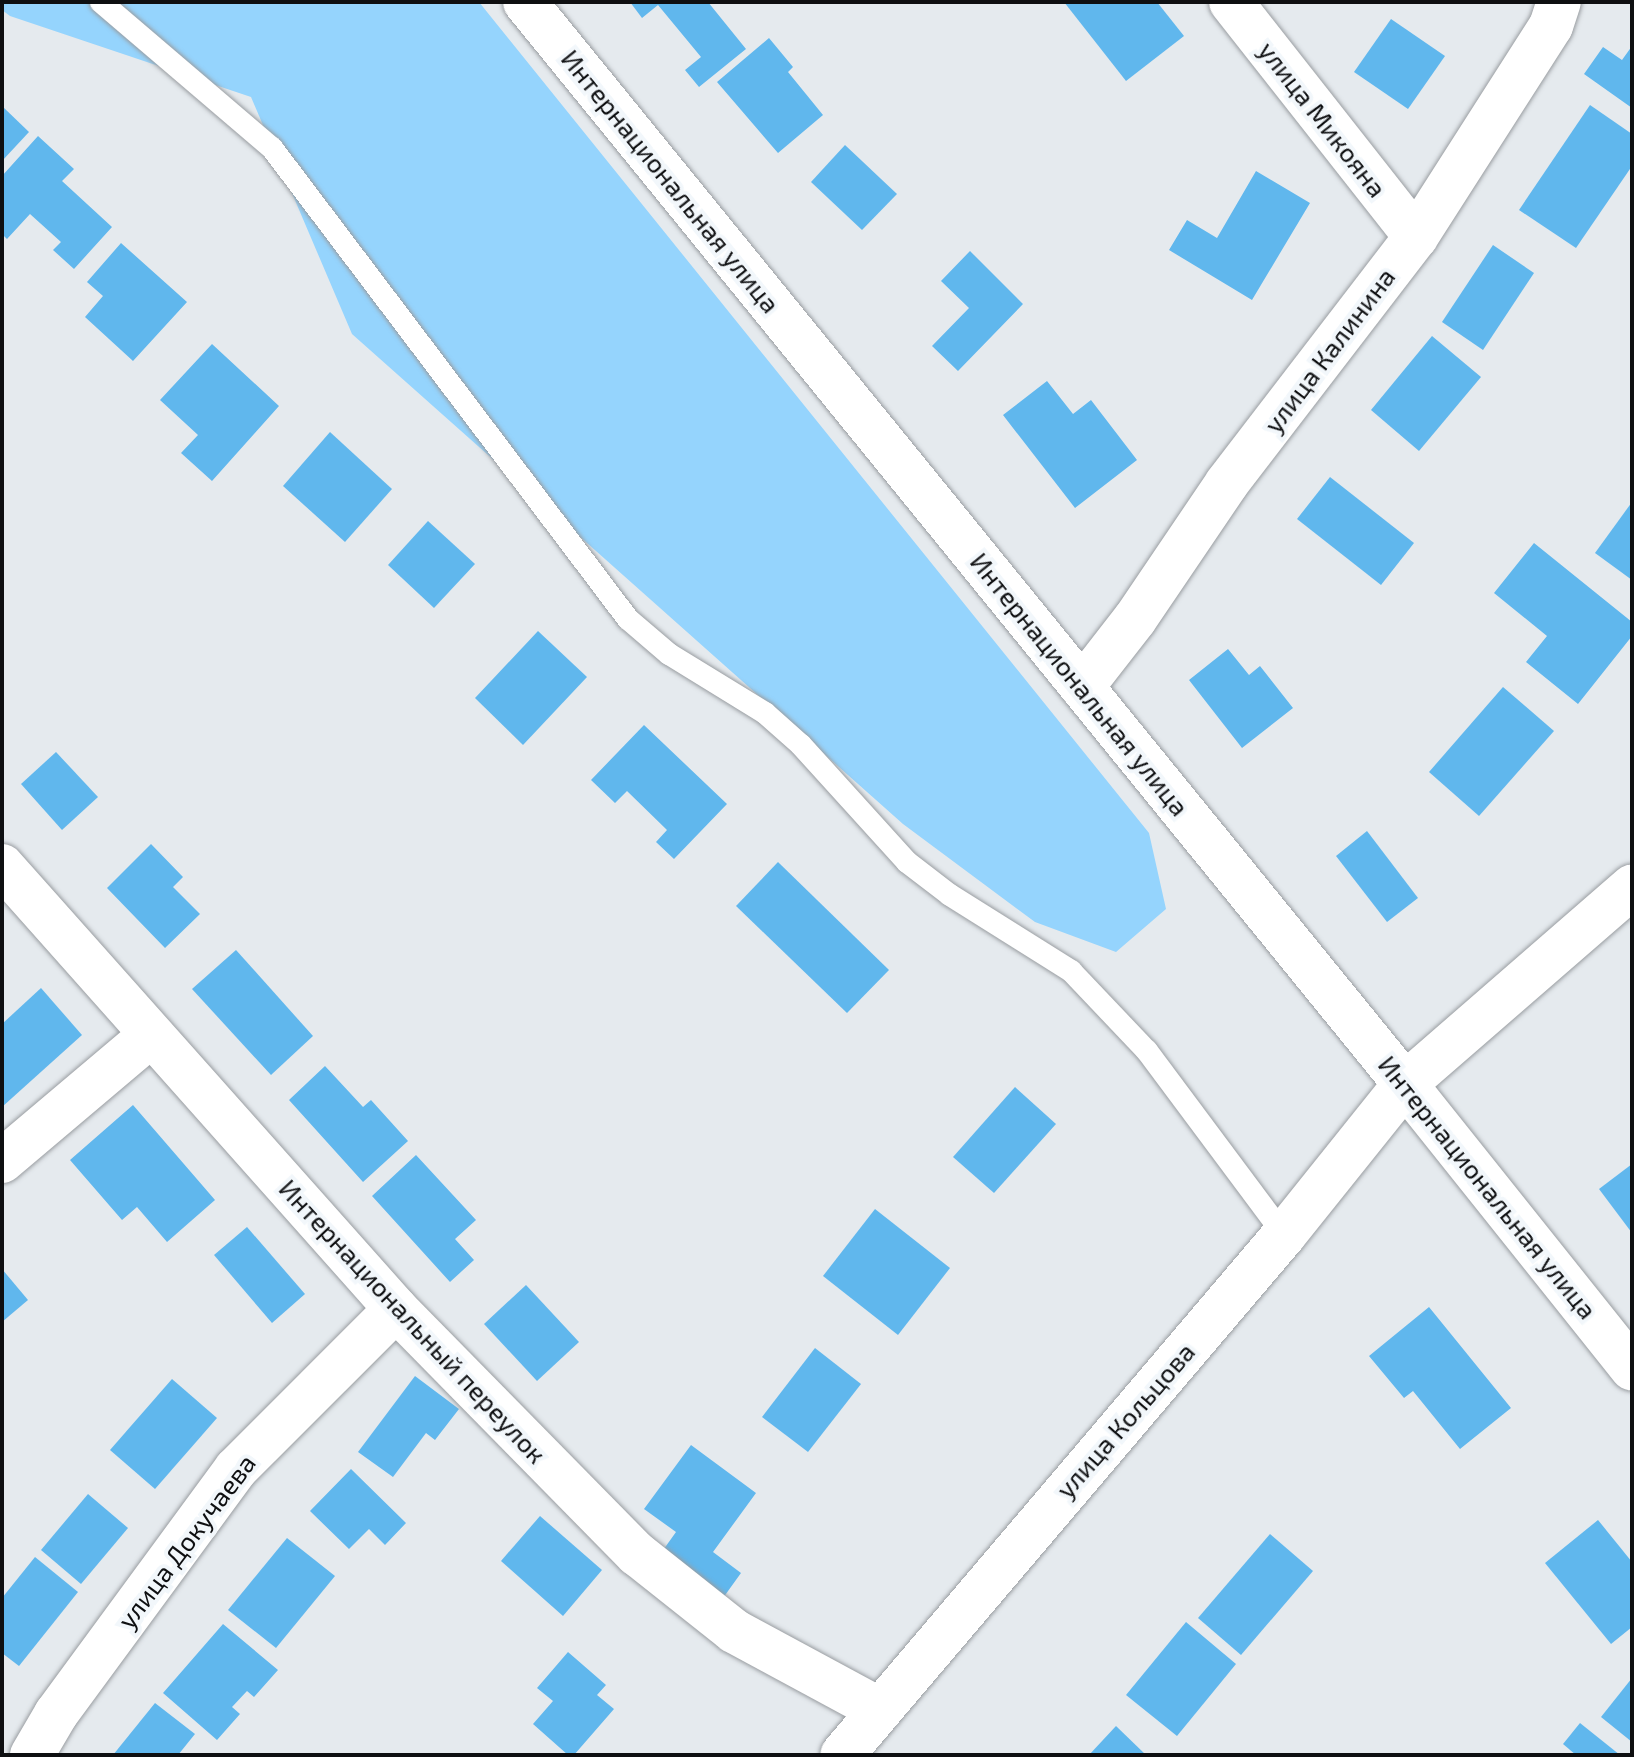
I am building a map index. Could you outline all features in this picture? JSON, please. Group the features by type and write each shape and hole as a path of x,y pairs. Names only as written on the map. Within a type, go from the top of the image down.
{"street":[{"name":"Интернациональная улица","path":"525,2 1405,1084 1632,1368"},
{"name":"улица Микояна","path":"1231,2 1416,237"},
{"name":"улица Калинина","path":"1082,687 1135,619 1227,483 1416,237 1551,26 1559,2"},
{"name":"Интернациональный переулок","path":"2,866 396,1309 637,1554 734,1631 880,1710"},
{"name":"улица Кольцова","path":"842,1755 1284,1235 1405,1084 1632,887"},
{"path":"2,1161 150,1036"},
{"name":"улица Докучаева","path":"32,1755 56,1714 236,1469 396,1309"},
{"path":"2,1748 7,1755"}],"lane":[{"path":"101,2 272,148 628,619 669,654 765,713 801,745 907,862 950,895 1071,971 1147,1051 1284,1235"}],"shaded area":[{"path":"2,2 479,2 1149,833 1166,909 1116,952 1035,922 903,824 352,334 251,97 10,16 2,10"}],"building":[{"path":"630,2 708,2 746,49 699,87 685,70 701,57 658,5 642,18"},
{"path":"1064,2 1157,2 1184,36 1126,81"},
{"path":"1391,19 1445,56 1408,109 1354,72"},
{"path":"769,38 793,67 788,72 823,115 778,153 717,82"},
{"path":"1632,46 1632,108 1584,74 1603,47 1622,60"},
{"path":"1590,105 1632,134 1632,166 1576,248 1519,210"},
{"path":"2,106 29,132 2,161"},
{"path":"38,136 74,169 62,181 112,227 74,269 53,250 61,242 30,214 7,239 2,234 2,176"},
{"path":"845,145 897,194 862,230 811,182"},
{"path":"1256,171 1310,203 1252,300 1169,250 1187,220 1217,238"},
{"path":"121,243 187,302 133,361 85,317 103,296 87,282"},
{"path":"1493,245 1534,273 1483,350 1442,322"},
{"path":"970,251 1023,304 958,371 932,346 969,308 941,281"},
{"path":"1432,336 1481,377 1419,451 1371,410"},
{"path":"212,344 279,406 212,481 181,453 198,435 160,400"},
{"path":"1047,381 1073,414 1091,400 1137,460 1075,508 1003,415"},
{"path":"330,432 392,489 345,542 283,486"},
{"path":"1330,477 1414,543 1381,585 1297,519"},
{"path":"1632,502 1632,580 1595,553"},
{"path":"428,521 475,564 434,608 388,565"},
{"path":"1534,543 1632,622 1632,636 1578,704 1526,662 1547,636 1494,593"},
{"path":"538,631 587,677 523,745 475,698"},
{"path":"1228,649 1249,675 1260,666 1293,708 1242,748 1189,680"},
{"path":"1503,687 1554,731 1479,816 1429,772"},
{"path":"644,725 727,804 674,859 656,842 667,830 627,791 615,803 591,780"},
{"path":"56,752 98,797 62,830 21,784"},
{"path":"1367,831 1418,898 1387,922 1336,856"},
{"path":"151,844 183,877 173,887 200,914 165,948 107,888"},
{"path":"778,862 889,970 847,1013 736,906"},
{"path":"236,950 313,1036 271,1075 192,989"},
{"path":"41,988 82,1035 2,1107 2,1024"},
{"path":"325,1066 363,1107 371,1100 408,1141 363,1182 289,1100"},
{"path":"1015,1087 1056,1124 994,1193 953,1157"},
{"path":"133,1105 215,1200 167,1242 137,1207 122,1220 70,1160"},
{"path":"416,1155 476,1220 455,1239 474,1260 450,1282 372,1196"},
{"path":"1632,1164 1632,1233 1599,1189"},
{"path":"875,1209 950,1268 898,1335 823,1276"},
{"path":"247,1227 305,1294 272,1323 214,1255"},
{"path":"2,1269 28,1300 2,1322"},
{"path":"526,1285 579,1342 537,1381 484,1324"},
{"path":"1429,1307 1511,1408 1460,1449 1413,1391 1404,1398 1369,1356"},
{"path":"815,1348 861,1384 808,1452 762,1417"},
{"path":"415,1376 459,1409 435,1440 426,1433 393,1477 358,1452"},
{"path":"172,1379 217,1418 155,1489 110,1450"},
{"path":"691,1445 756,1493 713,1552 741,1573 723,1598 661,1553 676,1532 644,1509"},
{"path":"351,1469 406,1523 385,1545 369,1529 349,1549 310,1511"},
{"path":"88,1494 128,1528 81,1584 41,1550"},
{"path":"540,1516 602,1570 563,1616 501,1561"},
{"path":"1598,1520 1632,1562 1632,1627 1611,1644 1545,1563"},
{"path":"1270,1534 1313,1571 1241,1655 1198,1618"},
{"path":"287,1538 335,1576 276,1648 228,1610"},
{"path":"35,1557 78,1592 19,1666 2,1653 2,1598"},
{"path":"1186,1622 1236,1664 1177,1736 1126,1695"},
{"path":"223,1624 278,1670 254,1697 247,1691 232,1707 240,1714 217,1740 163,1693"},
{"path":"568,1652 606,1685 597,1695 614,1709 574,1755 568,1755 533,1724 553,1701 537,1688"},
{"path":"1632,1678 1632,1742 1601,1717"},
{"path":"155,1703 195,1734 178,1755 113,1755"},
{"path":"1580,1723 1620,1755 1576,1755 1563,1744"},
{"path":"1116,1726 1146,1755 1089,1755"}]}
